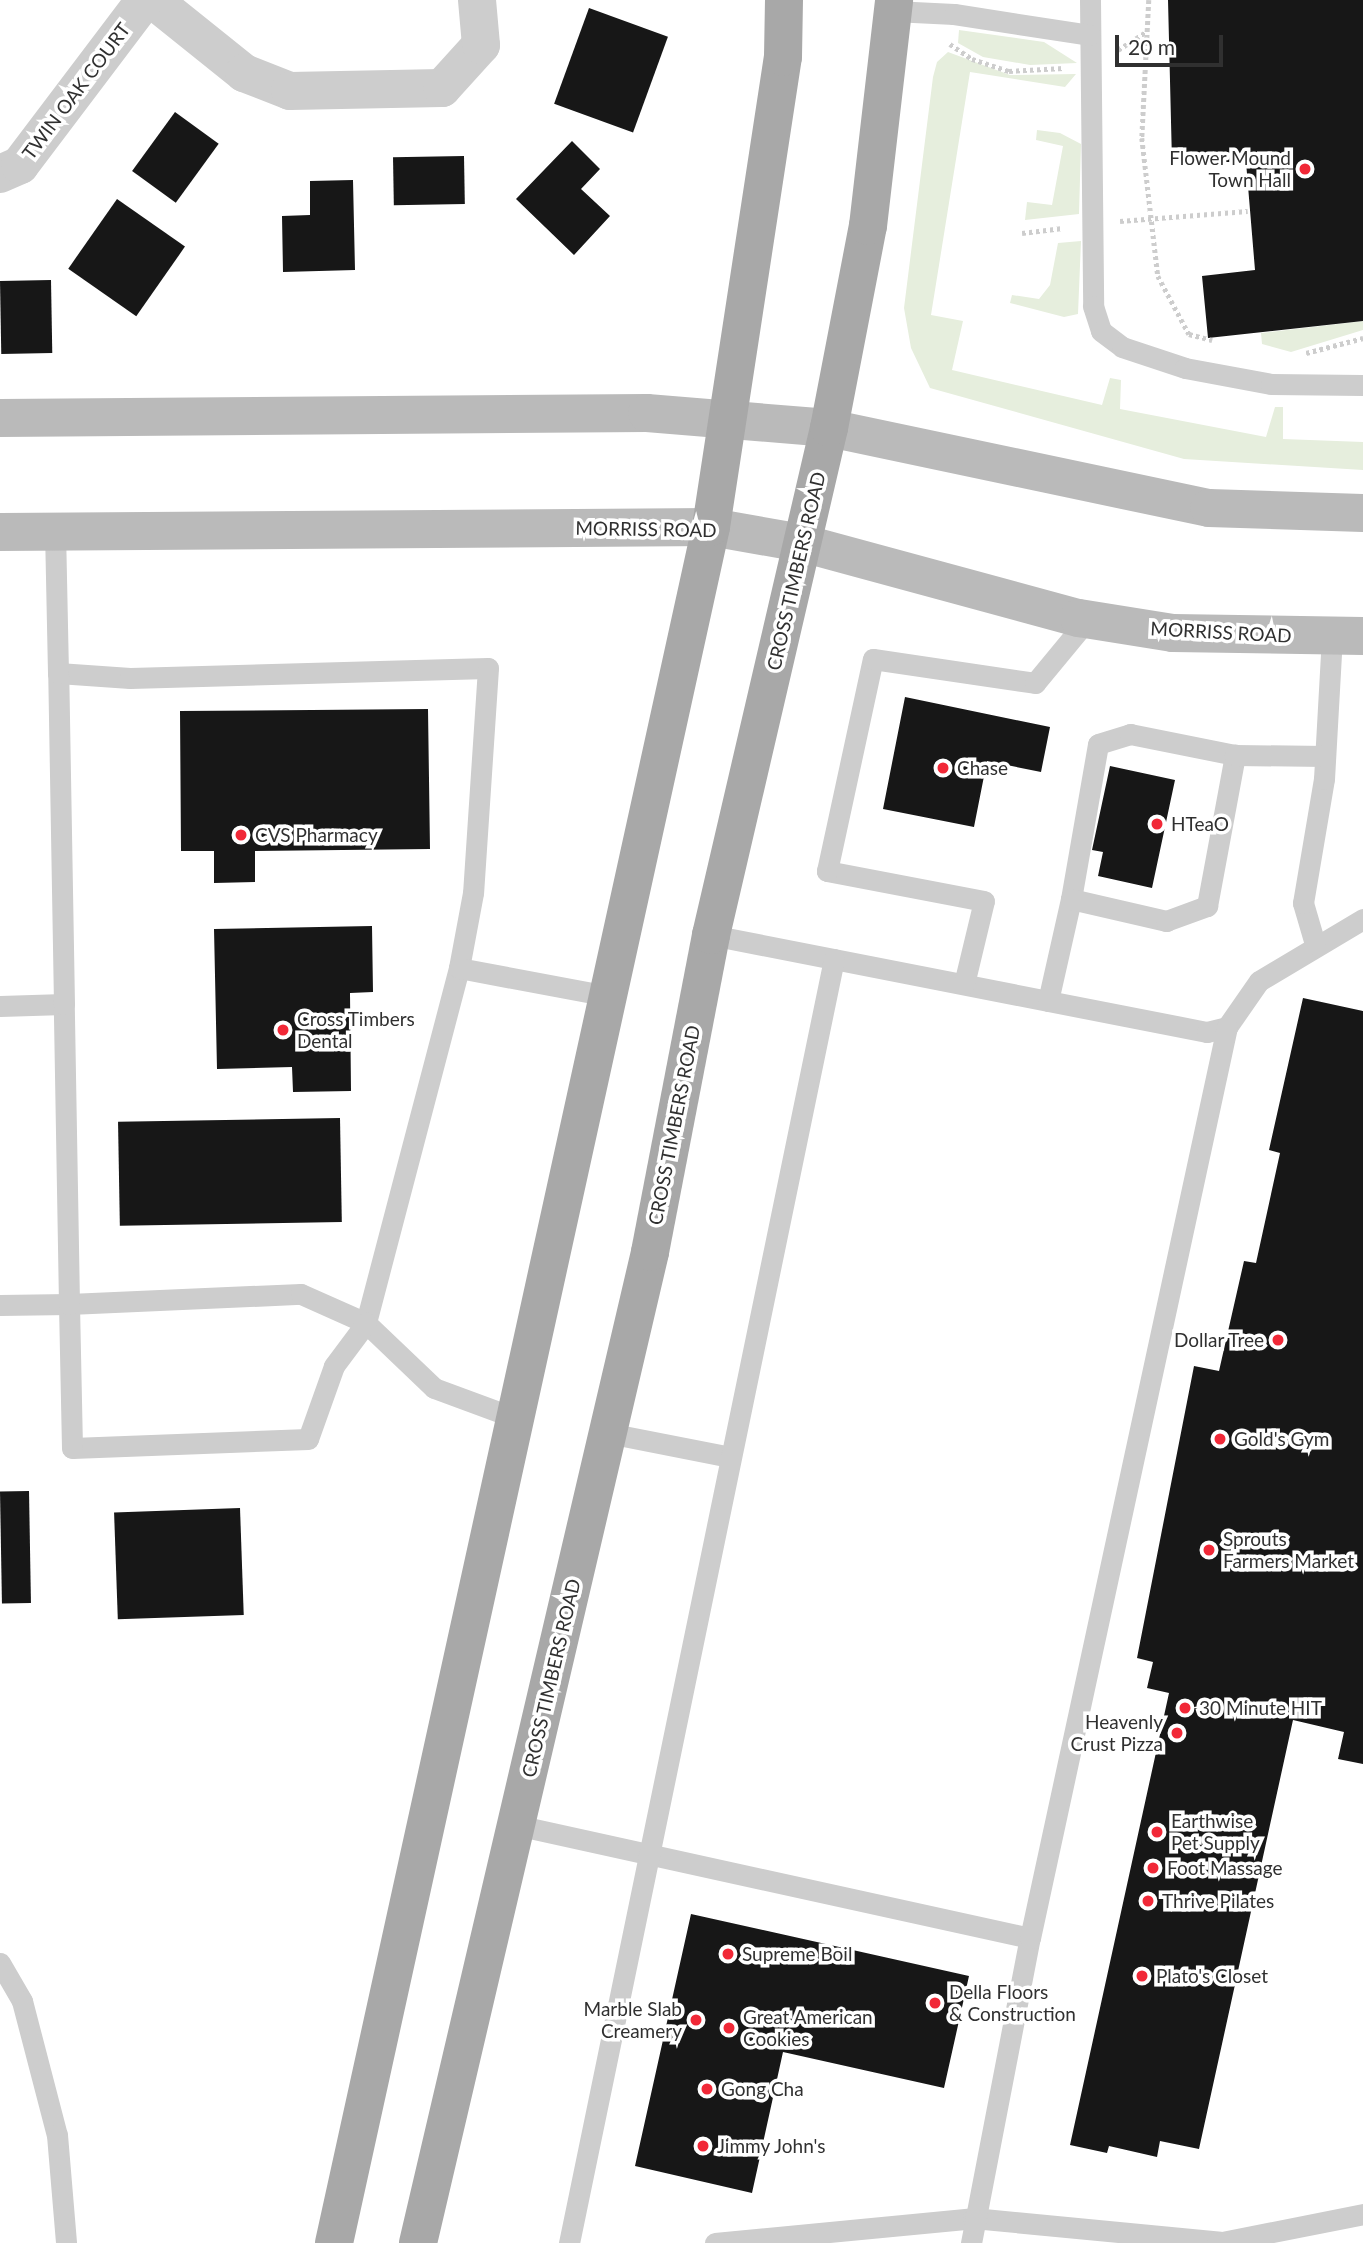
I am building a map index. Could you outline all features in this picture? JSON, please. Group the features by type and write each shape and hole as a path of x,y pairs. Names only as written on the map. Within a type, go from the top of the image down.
{"main road":[{"path":"334,2243 711,527 731,421 783,57 784,0"},
{"name":"CROSS TIMBERS ROAD","path":"418,2243 650,1252 711,935 829,428 868,226 893,5"},
{"path":"0,418 647,413 829,428 1209,508 1363,513"},
{"name":"MORRISS ROAD","path":"0,532 711,527 802,543 1044,612 1173,633 1348,636"}],"street":[{"name":"TWIN OAK COURT","path":"0,174 20,165 145,0"},
{"path":"153,0 244,73 290,90 442,88 481,45 477,0"}],"lane":[{"path":"1090,0 1093,306 1101,331 1122,347 1185,368 1271,384 1363,385"},
{"path":"893,5 1089,35"},
{"path":"55,532 72,1448 308,1439 334,1366 366,1323 459,968 473,893 488,668 130,678 58,673"},
{"path":"964,984 984,901 827,871 873,659 1035,683 1088,619"},
{"path":"1315,944 1303,903 1325,756 1348,636"},
{"path":"1048,1001 1071,899 1098,744 1130,734 1235,755 1325,756"},
{"path":"1071,899 1166,921 1206,906 1235,755"},
{"path":"971,2243 973,2218 1030,1938 1227,1027 1259,981 1315,944 1363,919"},
{"path":"711,935 1207,1032 1227,1027"},
{"path":"569,2243 834,959"},
{"path":"459,968 608,996"},
{"path":"0,1006 64,1004"},
{"path":"0,1305 300,1294 366,1323 434,1388 515,1418"},
{"path":"608,1433 730,1457"},
{"path":"516,1825 649,1851 1030,1938"},
{"path":"0,1964 22,2001 57,2136 66,2243"},
{"path":"715,2243 973,2218 1219,2243 1363,2214"}],"path":[{"path":"1149,0 1142,138 1149,217 1158,276 1189,334 1222,342"},
{"path":"1022,233 1149,217 1248,211"},
{"path":"1292,357 1363,338"}],"green space":[{"path":"959,30 1044,42 1077,63 1030,65 983,57 958,43"},
{"path":"948,52 1010,75 1076,74 1065,87 970,72 931,315 963,321 952,370 1102,405 1110,378 1121,380 1120,409 1266,437 1275,407 1283,407 1283,439 1363,442 1363,470 1184,459 930,388 911,348 904,308 933,77 937,62"},
{"path":"1037,130 1060,133 1081,144 1079,214 1025,220 1027,202 1052,205 1063,146 1036,140"},
{"path":"1081,241 1078,314 1064,317 1010,303 1012,295 1039,299 1050,285 1058,243"},
{"path":"1363,321 1363,330 1291,352 1262,344 1261,333"}],"building":[{"name":"Flower Mound Town Hall","path":"1168,0 1363,0 1363,321 1208,338 1202,276 1255,270 1246,162 1172,162"},
{"path":"589,8 668,37 633,133 554,104"},
{"path":"175,112 219,144 176,203 132,171"},
{"path":"572,141 600,169 581,189 610,216 574,255 516,199"},
{"path":"464,156 465,204 394,205 393,157"},
{"path":"353,180 355,270 283,272 282,216 310,215 310,181"},
{"path":"117,199 185,247 136,316 68,269"},
{"path":"51,280 52,353 1,354 0,281"},
{"path":"905,697 1050,727 1041,772 987,761 974,827 883,809"},
{"name":"CVS Pharmacy","path":"428,709 430,849 255,851 255,882 214,883 214,851 181,851 180,711"},
{"name":"HTeaO","path":"1110,766 1175,780 1152,888 1098,876 1103,852 1092,850"},
{"name":"Cross Timbers Dental","path":"372,926 373,992 350,993 351,1091 293,1092 292,1067 217,1069 214,929"},
{"path":"1303,998 1363,1011 1363,1764 1338,1759 1344,1732 1293,1720 1199,2149 1160,2141 1157,2157 1109,2146 1107,2153 1070,2145 1169,1693 1147,1688 1153,1662 1137,1658 1194,1366 1219,1371 1244,1261 1256,1263 1280,1153 1269,1150"},
{"path":"340,1118 342,1222 120,1226 118,1122"},
{"path":"29,1491 31,1603 2,1603 0,1492"},
{"path":"240,1508 244,1615 118,1619 114,1512"},
{"path":"691,1914 969,1976 944,2088 783,2052 752,2193 635,2166"}],"place":[{"name":"Flower Mound Town Hall","path":"1305,169"},
{"name":"Chase","path":"943,768"},
{"name":"HTeaO","path":"1157,824"},
{"name":"CVS Pharmacy","path":"241,835"},
{"name":"Cross Timbers Dental","path":"283,1030"},
{"name":"Dollar Tree","path":"1278,1340"},
{"name":"Gold's Gym","path":"1220,1439"},
{"name":"Sprouts Farmers Market","path":"1209,1550"},
{"name":"30 Minute HIT","path":"1185,1708"},
{"name":"Heavenly Crust Pizza","path":"1177,1733"},
{"name":"Earthwise Pet Supply","path":"1157,1832"},
{"name":"Foot Massage","path":"1153,1868"},
{"name":"Thrive Pilates","path":"1148,1901"},
{"name":"Supreme Boil","path":"728,1954"},
{"name":"Plato's Closet","path":"1142,1976"},
{"name":"Della Floors & Construction","path":"935,2003"},
{"name":"Marble Slab Creamery","path":"696,2020"},
{"name":"Great American Cookies","path":"729,2028"},
{"name":"Gong Cha","path":"707,2089"},
{"name":"Jimmy John's","path":"703,2146"}]}
